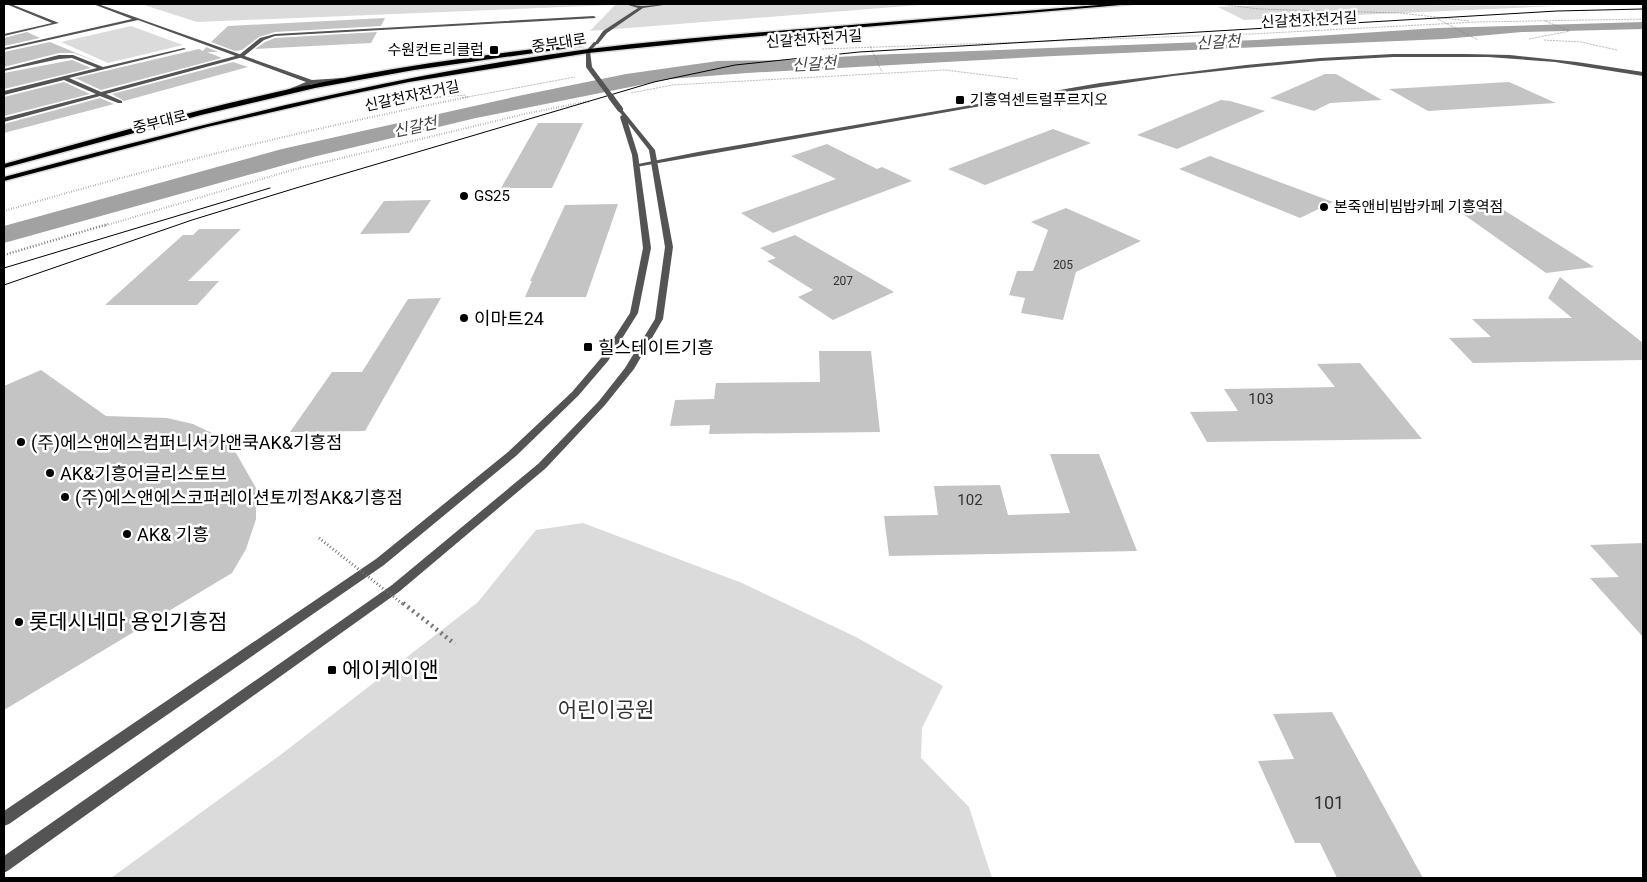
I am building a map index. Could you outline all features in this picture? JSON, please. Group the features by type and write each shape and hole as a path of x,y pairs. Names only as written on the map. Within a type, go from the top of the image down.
{"main road":[{"name":"중부대로","path":"4,179 206,125 333,96 409,80 588,52 725,37 1129,4"},
{"path":"718,30 757,26"},
{"name":"중부대로","path":"4,166 124,132 349,80 474,58 654,36"}],"street":[{"path":"4,35 57,23 8,4"},
{"path":"95,4 311,82"},
{"path":"627,4 642,7 668,4"},
{"path":"4,865 396,588 542,466 602,404 629,369 659,319 669,247 652,150 588,67 588,52 605,32 642,7"},
{"path":"4,120 241,56 262,39 275,35 594,17"},
{"path":"4,49 138,19"},
{"path":"4,93 184,49"},
{"path":"636,166 1046,93 1197,72 1284,64 1412,55 1468,55 1548,60 1643,74"},
{"path":"4,70 59,57 73,56 102,69"},
{"path":"64,78 120,102"},
{"path":"278,95 311,82 349,80"},
{"path":"4,819 380,562 512,454 575,394 605,359 634,313 647,248 636,166 620,109"}],"path":[{"path":"1219,4 1259,9 1362,10 1477,22"},
{"path":"1434,17 1478,40"},
{"name":"신갈천자전거길","path":"815,50 870,46 1251,34 1477,22 1643,19"},
{"path":"1528,40 1570,31 1544,20"},
{"path":"870,46 882,72"},
{"path":"624,94 672,84 882,72 945,70 989,74 1026,81"},
{"name":"신갈천자전거길","path":"4,211 151,169 268,139 421,105 574,77"},
{"path":"4,255 292,170 529,113 596,100"},
{"path":"319,538 454,644"}],"green space":[{"path":"141,4 933,4 590,31 615,5 197,22"},
{"path":"1284,4 1560,6 1244,20 1218,7"},
{"path":"131,26 183,45 108,63 61,42"},
{"name":"어린이공원","path":"583,523 742,583 856,637 943,686 922,728 921,758 969,807 992,878 111,878 283,753 478,602 536,530"}],"water":[{"name":"신갈천","path":"1643,22 1643,29 1522,32 1444,39 1054,56 670,79 476,118 313,157 4,243 4,226 282,149 626,74 718,61 790,60 870,55 1256,40 1438,28"}],"building":[{"path":"385,18 381,26 275,32 259,37 242,50 235,51 211,42 228,26"},
{"path":"27,32 40,38 4,46 4,38"},
{"path":"377,32 371,43 255,49 275,38"},
{"path":"50,42 105,65 74,53 59,53 4,67 4,52"},
{"path":"206,47 218,52 207,52 222,58 101,90 75,78 199,49 203,51"},
{"path":"72,60 91,68 4,89 4,73"},
{"path":"233,62 248,67 124,101 112,94"},
{"path":"1325,74 1336,74 1382,100 1330,103 1314,111 1270,98"},
{"path":"64,82 90,94 4,116 4,97"},
{"path":"1509,82 1556,103 1428,111 1389,89"},
{"path":"100,98 114,104 4,133 4,124"},
{"path":"1221,100 1265,111 1177,149 1137,135"},
{"path":"538,123 583,123 552,188 501,188"},
{"path":"1053,129 1091,143 985,185 948,169"},
{"path":"827,144 877,169 882,167 912,181 773,233 741,213 836,179 791,156"},
{"path":"1210,156 1333,202 1300,218 1179,169"},
{"path":"431,200 409,233 360,234 384,201"},
{"path":"1491,202 1594,267 1546,273 1449,204"},
{"path":"618,204 586,297 525,297 532,281 530,281 565,205"},
{"path":"1066,208 1141,241 1076,272 1063,320 1021,313 1025,298 1009,295 1017,271 1033,271 1048,230 1031,222"},
{"path":"199,229 241,229 188,281 219,281 197,305 105,305 183,235 193,235"},
{"path":"795,235 894,292 833,320 798,297 813,290 767,261 776,258 760,248"},
{"path":"1560,277 1643,343 1643,360 1473,363 1449,338 1491,337 1472,319 1572,318 1548,298"},
{"path":"441,298 365,431 290,432 332,372 362,372 408,299"},
{"path":"819,351 871,351 880,432 709,434 710,425 670,426 675,400 714,399 716,383 820,382"},
{"path":"1360,363 1422,439 1207,442 1190,412 1238,411 1224,389 1335,387 1317,364"},
{"name":"AK& 기흥","path":"41,370 106,416 167,418 193,424 214,434 236,453 256,488 256,519 246,549 232,573 4,710 4,386"},
{"path":"1050,454 1099,454 1137,551 889,556 884,516 938,515 934,486 1000,485 1008,515 1070,513"},
{"path":"1643,543 1643,637 1590,578 1619,577 1590,545"},
{"path":"1332,712 1423,878 1337,878 1320,843 1295,843 1258,761 1294,759 1273,714"}],"tram line":[{"path":"4,285 192,220 296,188 654,82 735,65 859,52 1557,11 1643,9"},
{"path":"4,268 270,188"}],"place":[{"name":"수원컨트리클럽","path":"494,50"},
{"name":"기흥역센트럴푸르지오","path":"960,100"},
{"name":"GS25","path":"464,196"},
{"name":"본죽앤비빔밥카페 기흥역점","path":"1324,207"},
{"name":"이마트24","path":"464,318"},
{"name":"힐스테이트기흥","path":"588,347"},
{"name":"(주)에스앤에스컴퍼니서가앤쿡AK&기흥점","path":"21,442"},
{"name":"AK&기흥어글리스토브","path":"50,473"},
{"name":"(주)에스앤에스코퍼레이션토끼정AK&기흥점","path":"65,497"},
{"name":"AK& 기흥","path":"127,534"},
{"name":"롯데시네마 용인기흥점","path":"19,622"},
{"name":"에이케이앤","path":"332,670"}]}
